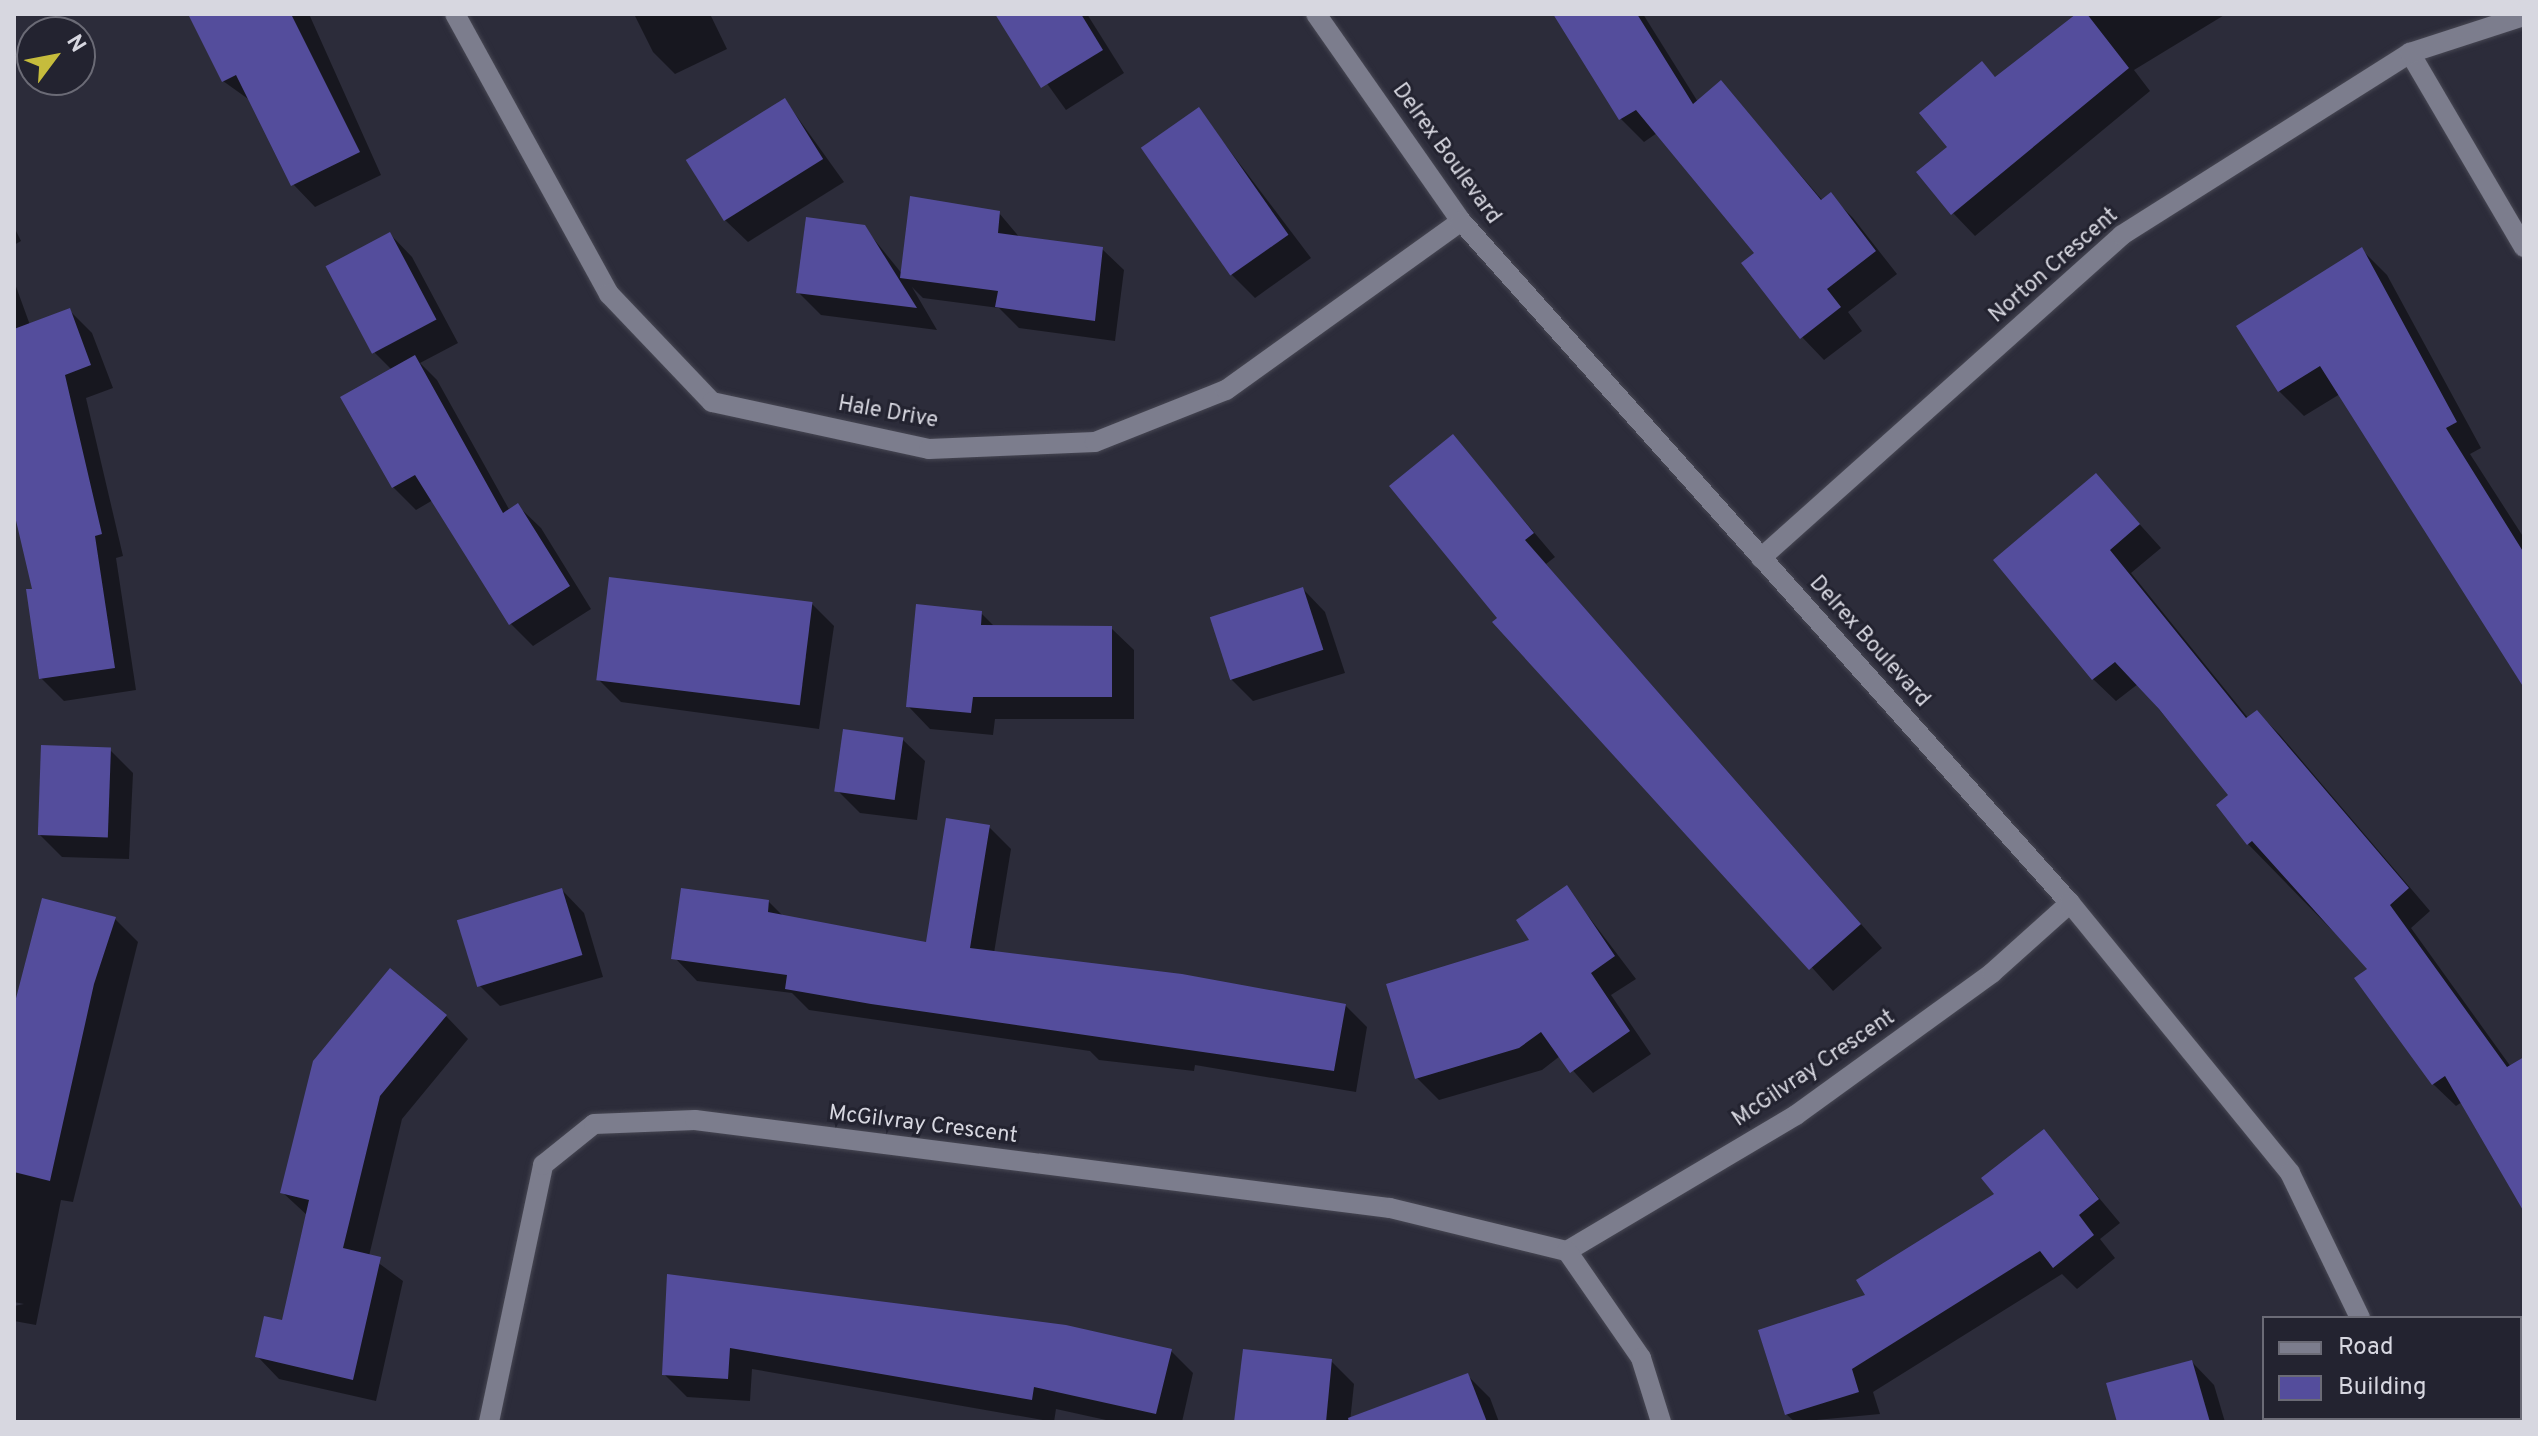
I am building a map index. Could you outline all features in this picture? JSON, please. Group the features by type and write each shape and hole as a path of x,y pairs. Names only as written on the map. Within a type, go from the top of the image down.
{"street":[{"name":"Hale Drive","path":"455,14 609,294 712,402 929,449 1095,442 1226,390 1461,221"},
{"name":"Delrex Boulevard","path":"1316,14 1461,221 2070,903 2290,1173 2359,1316"},
{"name":"Norton Crescent","path":"1761,558 2122,235 2410,53 2524,16"},
{"path":"2410,53 2524,247"},
{"name":"McGilvray Crescent","path":"489,1422 543,1165 594,1124 695,1120 1390,1208 1567,1251 1796,1115 1992,973 2070,903"},
{"path":"1567,1251 1641,1358 1661,1422"}],"building":[{"path":"188,14 291,14 360,152 291,186 236,75 222,82"},
{"path":"995,14 1081,14 1103,50 1041,88"},
{"path":"1553,14 1637,14 1693,104 1721,80 1821,200 1831,192 1876,251 1827,289 1841,307 1800,339 1741,263 1754,253 1636,110 1619,120"},
{"path":"2076,14 2087,14 2129,68 1951,215 1916,172 1947,147 1919,113 1982,61 1995,77"},
{"path":"785,98 823,159 724,221 686,160"},
{"path":"1199,107 1288,235 1230,276 1141,148"},
{"path":"910,196 1000,211 998,233 1103,247 1095,321 995,307 998,291 900,278"},
{"path":"806,217 865,225 917,308 796,293"},
{"path":"390,232 436,319 372,354 326,266"},
{"path":"2362,247 2457,422 2446,428 2524,553 2524,688 2320,366 2278,392 2236,326"},
{"path":"70,308 91,365 65,375 102,534 95,536 115,668 39,679 26,589 32,589 14,512 14,329"},
{"path":"415,355 503,513 518,503 570,586 509,625 415,475 392,488 340,397"},
{"path":"1453,434 1534,533 1525,540 1861,924 1809,970 1492,622 1497,618 1389,486"},
{"path":"2096,473 2140,524 2110,550 2246,718 2257,710 2409,888 2390,905 2507,1067 2524,1057 2524,1212 2445,1076 2432,1085 2354,978 2367,969 2252,841 2247,845 2216,805 2228,795 2159,709 2115,662 2092,680 1993,560"},
{"path":"609,577 812,602 800,705 596,680"},
{"path":"1303,587 1323,650 1230,680 1210,617"},
{"path":"916,604 982,611 981,625 1112,626 1112,697 973,697 971,713 906,707"},
{"path":"843,729 903,737 895,800 834,791"},
{"path":"41,745 111,747 108,837 38,835"},
{"path":"946,818 990,825 970,948 1182,974 1346,1004 1334,1071 871,1004 785,989 787,975 671,959 681,888 769,900 768,912 926,942"},
{"path":"1567,885 1615,956 1591,973 1630,1031 1570,1073 1541,1032 1519,1048 1415,1079 1386,984 1529,940 1516,920"},
{"path":"562,888 582,955 477,987 457,920"},
{"path":"42,898 116,917 94,984 50,1181 14,1172 14,1006"},
{"path":"390,968 447,1015 380,1096 343,1248 381,1257 353,1380 255,1357 264,1316 282,1320 309,1200 280,1193 313,1061"},
{"path":"2044,1129 2099,1199 2079,1215 2094,1235 2053,1268 2040,1251 1852,1369 1859,1392 1785,1415 1758,1330 1865,1295 1856,1280 1994,1194 1981,1178"},
{"path":"667,1274 1066,1325 1172,1349 1156,1414 1034,1387 1032,1400 730,1348 728,1379 662,1375"},
{"path":"1243,1349 1332,1359 1326,1422 1234,1422"},
{"path":"2192,1360 2210,1422 2117,1422 2106,1383"},
{"path":"1468,1373 1487,1422 1349,1422 1348,1418"}]}
